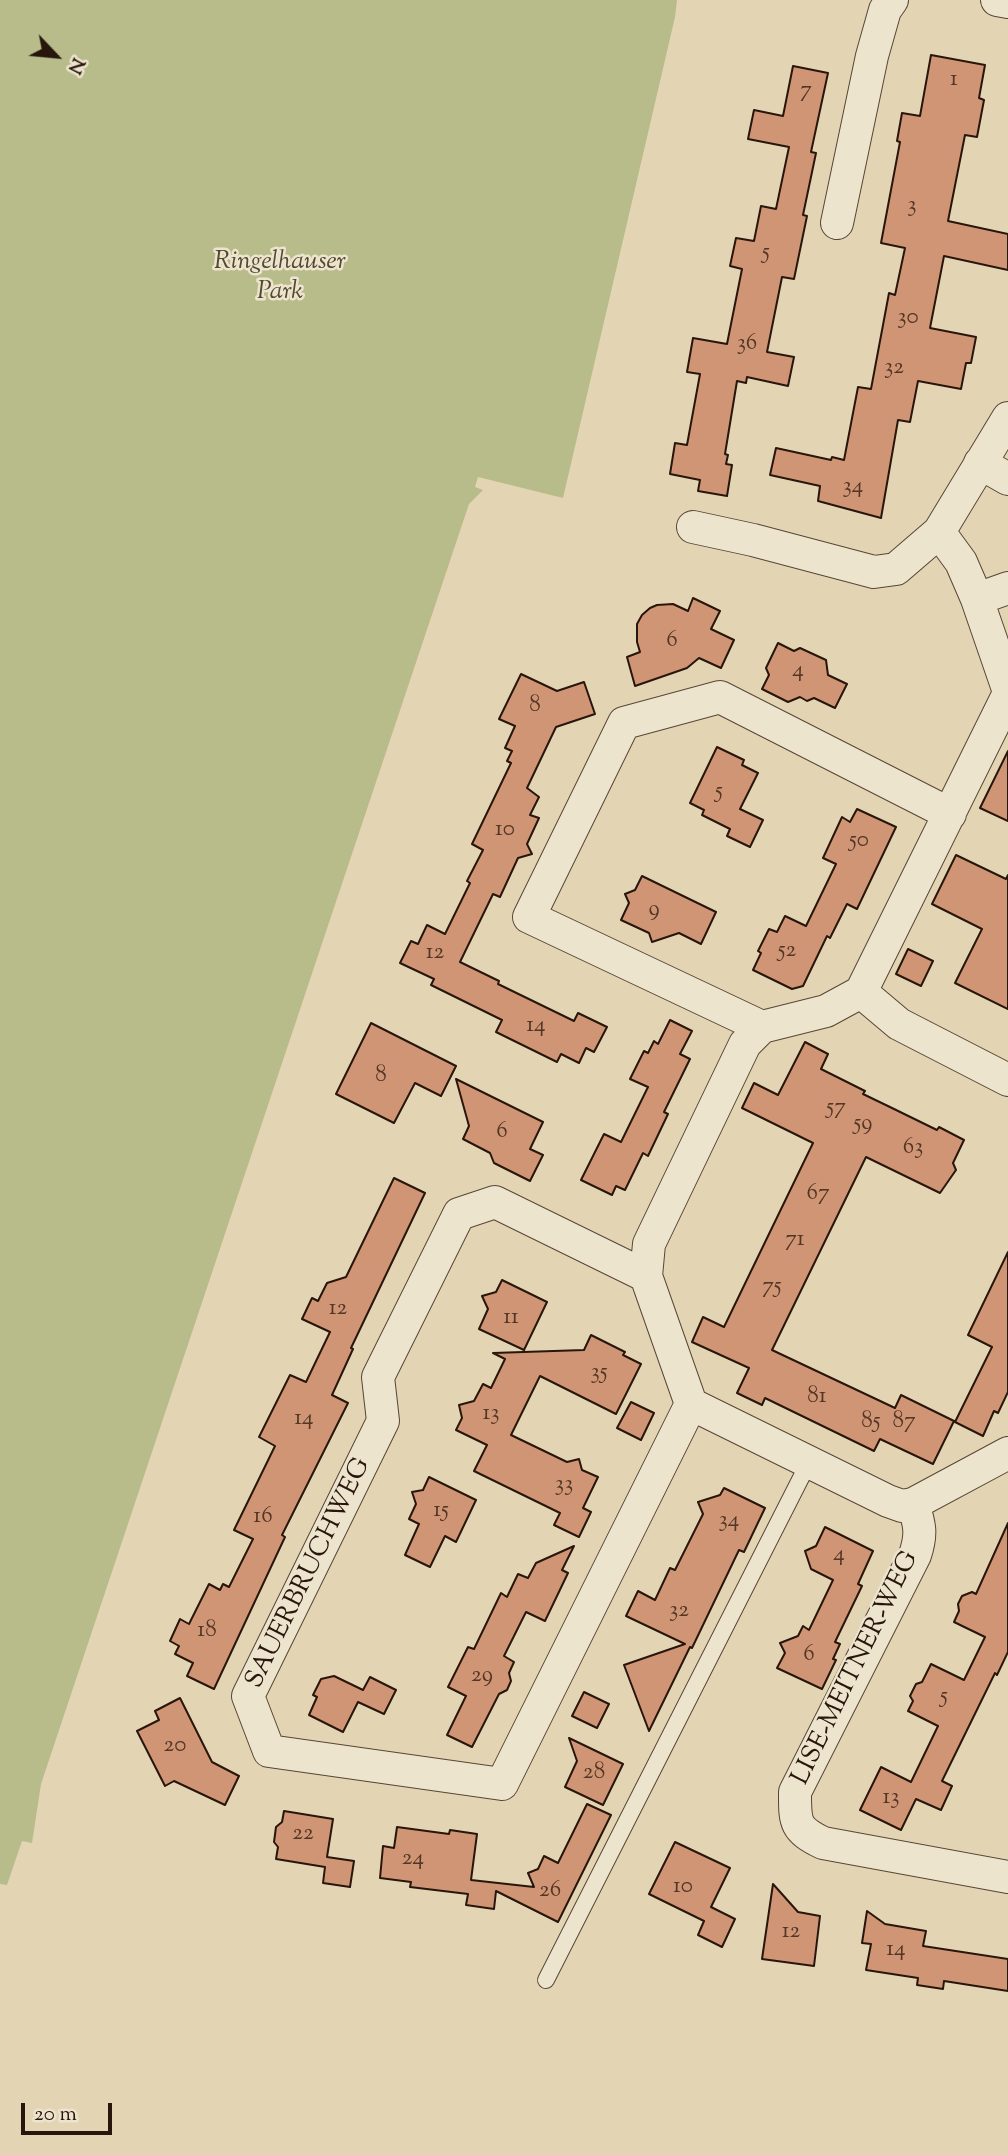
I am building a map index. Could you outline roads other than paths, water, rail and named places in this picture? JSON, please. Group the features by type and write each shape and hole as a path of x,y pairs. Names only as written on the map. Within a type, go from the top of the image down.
{"street":[{"path":"838,223 872,56 885,10 892,0"},
{"path":"997,0 1008,2"},
{"path":"693,527 874,572 896,569 939,532 1008,418"},
{"path":"980,463 1008,479"},
{"path":"939,532 961,562 977,599 1008,692 861,992 826,1011 762,1027 745,1044 649,1244 646,1276 691,1404 888,1501 902,1506 912,1504 1008,1453"},
{"path":"977,599 1008,588"},
{"path":"762,1027 528,917 624,723 720,697 950,814"},
{"path":"861,992 899,1024 1008,1080"},
{"name":"SAUERBRUCHWEG","path":"646,1276 495,1202 459,1214 378,1377 383,1421 248,1696 269,1751 502,1784 691,1404"},
{"name":"LISE-MEITNER-WEG","path":"912,1504 919,1521 920,1539 915,1555 795,1792 795,1820 804,1834 823,1843 1008,1877"}],"lane":[{"path":"545,1980 809,1462"}],"park label":[{"name":"Ringelhauser Park","path":"280,279"}]}
